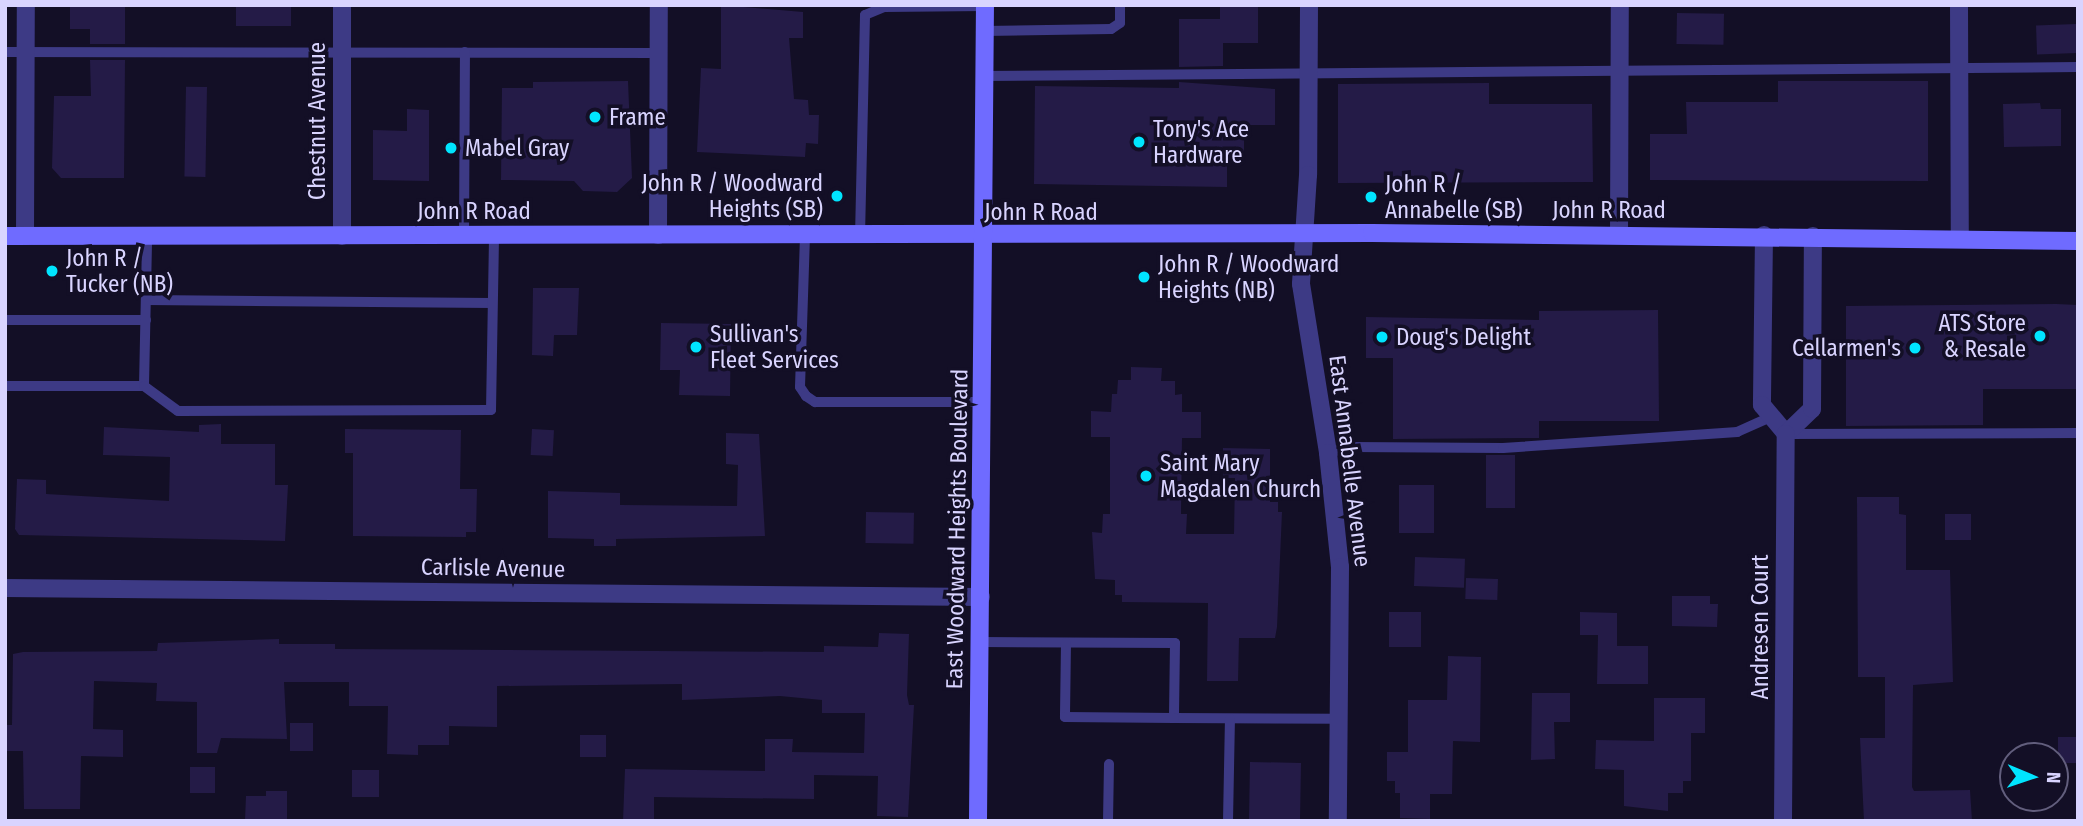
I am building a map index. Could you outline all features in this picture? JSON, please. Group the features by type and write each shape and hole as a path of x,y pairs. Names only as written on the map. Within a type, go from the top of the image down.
{"main road":[{"name":"East Woodward Heights Boulevard","path":"978,821 985,6"},
{"name":"John R Road","path":"5,236 984,237 1305,233 1765,235 2078,241"}],"street":[{"path":"25,236 26,5"},
{"name":"Chestnut Avenue","path":"342,5 342,236"},
{"path":"658,235 659,5"},
{"name":"East Annabelle Avenue","path":"1308,5 1309,75 1301,284 1328,453 1340,567 1338,821"},
{"path":"1619,235 1620,5"},
{"path":"1959,5 1960,239"},
{"path":"1765,235 1762,405 1769,418 1786,434 1812,409 1813,236"},
{"name":"Andresen Court","path":"1783,821 1786,434"},
{"name":"Carlisle Avenue","path":"5,588 981,597"}],"lane":[{"path":"984,31 1111,29 1120,23 1120,5"},
{"path":"860,236 865,15 884,7 985,6"},
{"path":"5,52 659,53"},
{"path":"464,236 465,52"},
{"path":"984,76 2078,67"},
{"path":"5,386 144,386 178,411 491,410 494,236"},
{"path":"805,236 800,387 806,396 815,402 982,402"},
{"path":"144,386 147,238"},
{"path":"146,300 492,303"},
{"path":"5,320 146,320"},
{"path":"1328,453 1351,447 1503,448 1737,432 1769,418"},
{"path":"1786,434 2078,433"},
{"path":"980,642 1175,643 1174,718"},
{"path":"1066,643 1065,717 1339,719"},
{"path":"1228,821 1230,719"},
{"path":"1108,821 1110,764"}],"building":[{"path":"70,5 125,5 125,44 90,44 90,29 70,29"},
{"path":"236,5 291,5 291,26 236,26"},
{"path":"721,5 803,12 803,38 789,38 794,99 808,100 809,115 819,115 818,144 806,143 805,157 697,152 701,68 721,69"},
{"path":"1220,5 1258,5 1258,43 1223,43 1223,66 1179,67 1179,19 1220,19"},
{"path":"1677,13 1724,14 1723,45 1676,44"},
{"path":"2076,24 2077,53 2037,54 2036,25"},
{"path":"90,60 125,60 124,178 61,178 52,168 54,96 91,96"},
{"path":"628,81 632,178 617,192 583,191 574,181 501,180 502,88 533,88 533,82"},
{"path":"1778,81 1928,81 1928,181 1650,180 1650,134 1687,134 1686,102 1778,102"},
{"name":"Tony's Ace Hardware","path":"1179,82 1275,89 1275,125 1244,125 1244,159 1227,159 1227,187 1034,184 1035,86 1179,88"},
{"path":"1489,83 1489,104 1592,104 1593,182 1338,183 1338,84"},
{"path":"186,87 207,87 205,177 184,177"},
{"path":"2040,103 2041,109 2061,109 2061,146 2004,147 2003,104"},
{"path":"407,109 429,110 429,181 373,180 373,130 407,131"},
{"path":"533,288 579,288 577,335 554,335 553,356 532,355"},
{"name":"Cellarmen's","path":"2078,305 2078,389 1983,389 1983,425 1846,426 1846,306"},
{"path":"1658,310 1659,421 1539,421 1539,438 1393,439 1393,358 1366,358 1366,317 1539,320 1539,311"},
{"name":"Sullivan's Fleet Services","path":"661,323 731,324 730,396 679,395 680,370 660,370"},
{"path":"1131,367 1162,368 1161,381 1175,381 1175,395 1182,394 1182,412 1201,412 1201,438 1182,438 1181,514 1187,514 1186,534 1234,534 1235,478 1223,478 1223,448 1270,449 1270,502 1278,502 1278,512 1282,512 1277,627 1275,638 1239,638 1238,681 1207,681 1208,603 1122,602 1122,595 1115,595 1115,580 1095,579 1092,532 1102,533 1103,514 1110,514 1110,437 1091,437 1091,411 1111,412 1112,394 1117,394 1118,380 1131,380"},
{"path":"221,424 221,444 275,444 275,485 288,485 285,541 19,535 15,529 17,479 46,480 46,494 169,501 170,457 103,455 104,427 199,432 199,425"},
{"path":"345,429 461,430 460,489 477,489 476,532 466,532 466,537 353,536 353,453 345,453"},
{"path":"532,429 554,430 553,456 531,455"},
{"path":"726,433 759,434 765,536 616,539 616,546 594,546 594,539 548,538 548,491 620,493 620,505 737,506 738,465 726,464"},
{"path":"1486,455 1515,455 1515,508 1486,508"},
{"path":"1399,485 1434,485 1434,533 1399,533"},
{"path":"1857,497 1899,497 1899,514 1906,515 1906,570 1950,570 1953,682 1913,685 1912,787 1914,791 1970,790 1972,821 1864,821 1860,738 1885,738 1885,677 1858,677"},
{"path":"866,512 914,513 913,544 865,543"},
{"path":"1945,514 1971,514 1971,540 1945,540"},
{"path":"1415,557 1465,559 1464,588 1414,586"},
{"path":"1466,578 1498,579 1497,600 1465,599"},
{"path":"1672,596 1710,596 1710,604 1718,604 1717,627 1672,626"},
{"path":"1389,612 1421,612 1421,647 1389,647"},
{"path":"1580,612 1617,613 1617,646 1648,646 1648,684 1597,684 1598,635 1580,635"},
{"path":"879,633 909,634 907,695 909,705 914,705 908,817 877,816 878,776 814,775 814,799 654,797 654,821 623,821 625,769 765,771 765,739 793,739 792,752 864,753 865,713 822,713 822,700 780,696 682,700 682,684 497,686 497,727 449,726 449,745 418,745 418,755 387,754 388,706 349,706 349,682 284,682 287,739 221,738 217,753 197,753 197,702 156,701 157,683 94,681 93,729 123,730 123,757 81,756 80,809 24,809 23,751 5,751 5,725 12,725 13,654 23,652 157,651 158,643 279,639 279,644 335,644 335,649 824,652 824,646 878,647"},
{"path":"1448,656 1481,657 1480,742 1453,741 1452,794 1430,794 1430,819 1400,818 1400,793 1395,793 1395,781 1387,781 1387,752 1408,752 1408,700 1447,700"},
{"path":"1532,693 1570,693 1570,722 1554,722 1555,759 1531,760"},
{"path":"1654,698 1705,698 1705,733 1691,733 1691,781 1683,781 1683,793 1668,793 1668,811 1624,806 1624,770 1595,769 1596,740 1654,741"},
{"path":"290,723 313,723 313,751 290,751"},
{"path":"580,735 606,735 606,757 580,757"},
{"path":"2058,737 2078,737 2078,763 2069,763 2069,742 2058,742"},
{"path":"1250,762 1301,763 1300,821 1249,821"},
{"path":"190,767 215,767 215,793 190,793"},
{"path":"352,770 379,770 379,797 352,797"},
{"path":"266,791 287,791 287,821 245,820 246,796 266,796"}],"place":[{"name":"Frame","path":"595,117"},
{"name":"Tony's Ace Hardware","path":"1139,142"},
{"name":"Mabel Gray","path":"451,148"},
{"name":"John R / Woodward Heights (SB)","path":"837,196"},
{"name":"John R / Annabelle (SB)","path":"1371,197"},
{"name":"John R / Tucker (NB)","path":"52,271"},
{"name":"John R / Woodward Heights (NB)","path":"1144,277"},
{"name":"ATS Store & Resale","path":"2040,336"},
{"name":"Doug's Delight","path":"1382,337"},
{"name":"Sullivan's Fleet Services","path":"696,347"},
{"name":"Cellarmen's","path":"1915,348"},
{"name":"Saint Mary Magdalen Church","path":"1146,476"}]}
